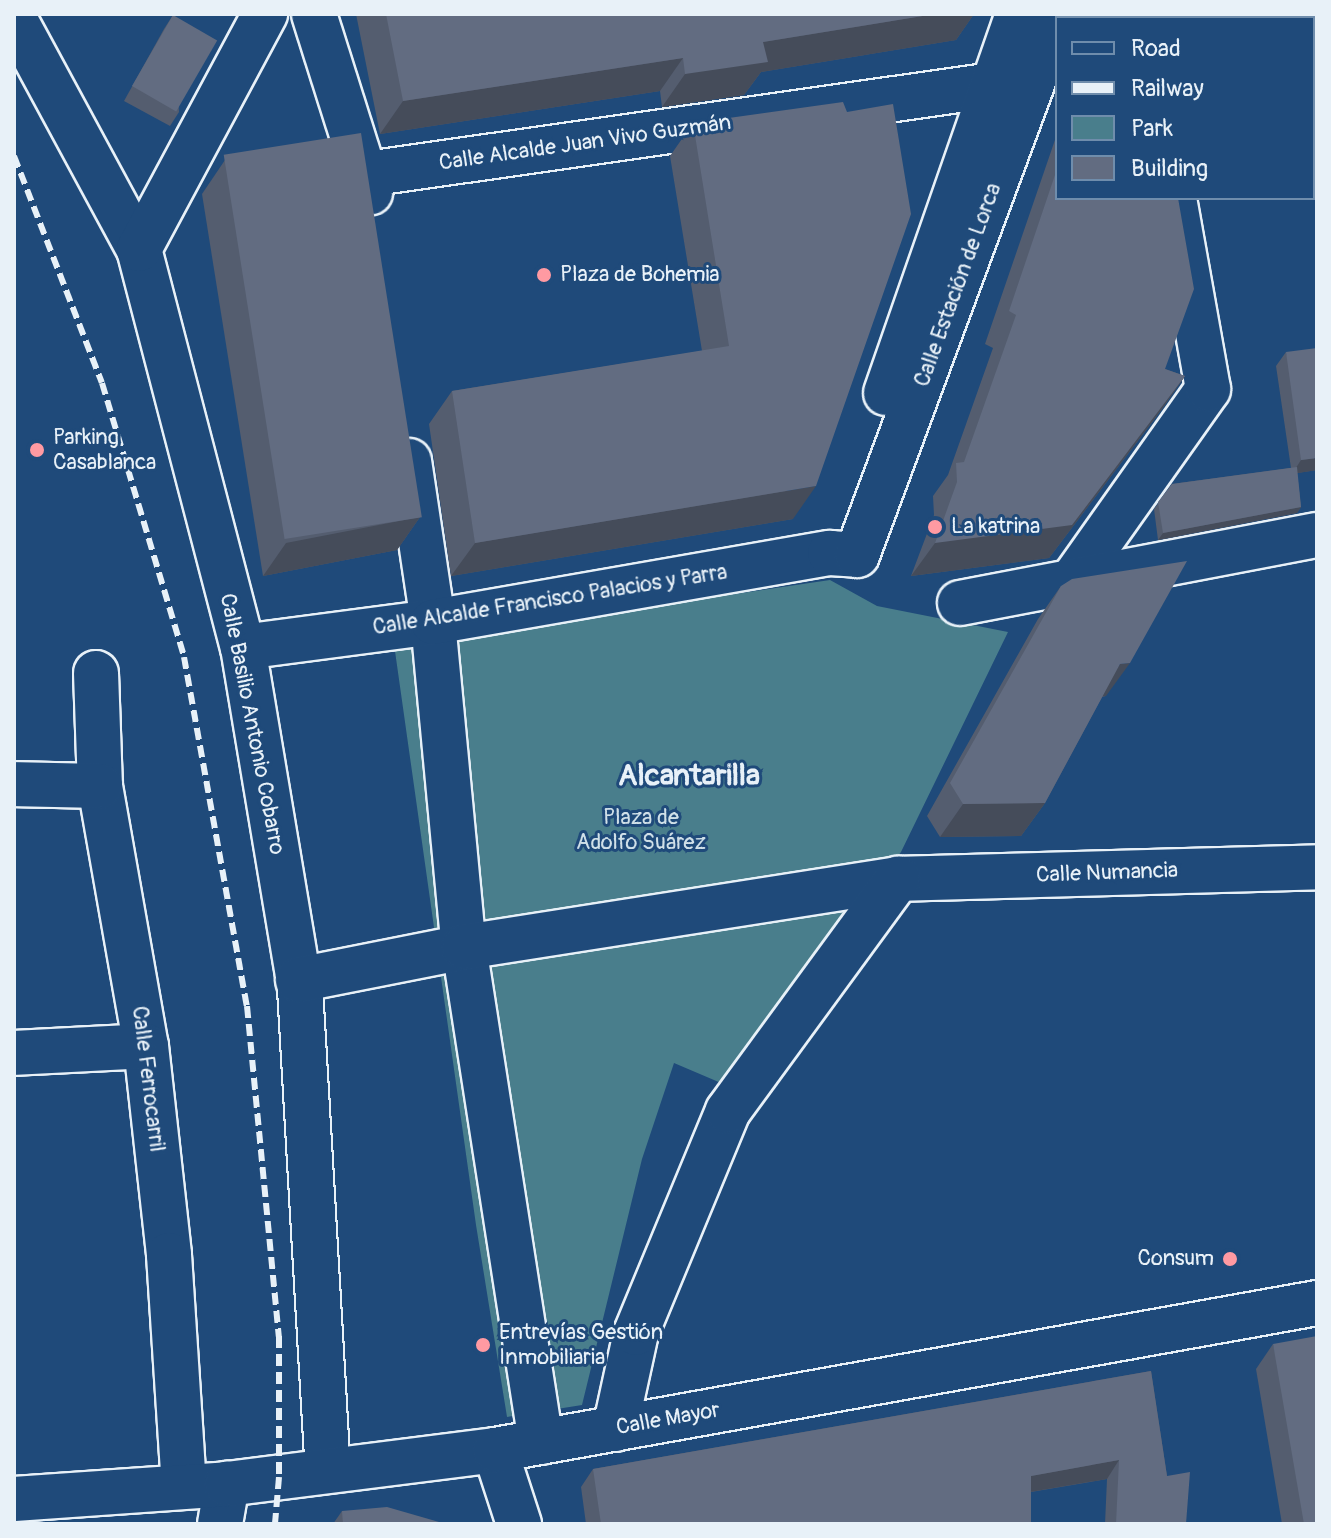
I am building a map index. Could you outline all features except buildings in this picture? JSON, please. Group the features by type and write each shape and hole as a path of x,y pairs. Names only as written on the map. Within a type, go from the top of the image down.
{"street":[{"path":"139,249 265,14"},
{"path":"314,14 367,174 376,236"},
{"name":"Calle Estación de Lorca","path":"844,554 1018,14"},
{"name":"Calle Basilio Antonio Cobarro","path":"14,18 139,249 243,647 298,980 328,1470"},
{"name":"Calle Estación de Lorca","path":"844,554 1055,22"},
{"name":"Calle Alcalde Juan Vivo Guzmán","path":"367,174 993,85"},
{"path":"1070,584 1208,389 1174,200"},
{"path":"404,421 433,622 464,947 541,1442"},
{"path":"960,603 1317,535"},
{"name":"Calle Alcalde Francisco Palacios y Parra","path":"243,647 433,622 844,554"},
{"name":"Calle Ferrocarril","path":"96,673 100,786 146,1046 169,1255 184,1487"},
{"path":"14,784 100,786"},
{"name":"Calle Numancia","path":"298,980 464,947 898,879 1317,867"},
{"path":"615,1429 636,1333 728,1111 898,879"},
{"path":"14,1053 146,1046"},
{"name":"Calle Mayor","path":"14,1499 184,1487 224,1504 328,1470 495,1450 1317,1303"},
{"path":"495,1450 519,1524"}],"green space":[{"name":"Plaza de Adolfo Suárez","path":"830,580 877,606 1008,632 901,852 721,1083 674,1063 642,1159 582,1405 507,1417 476,1225 394,644"}],"railway":[{"path":"14,156 102,383 184,657 247,1006 279,1336 279,1477 275,1524"}],"place":[{"name":"Plaza de Bohemia","path":"544,275"},
{"name":"Parking Casablanca","path":"37,450"},
{"name":"La katrina","path":"935,527"},
{"name":"Consum","path":"1230,1259"},
{"name":"Entrevías Gestión Inmobiliaria","path":"483,1345"}],"district":[{"name":"Alcantarilla","path":"689,776"}]}
